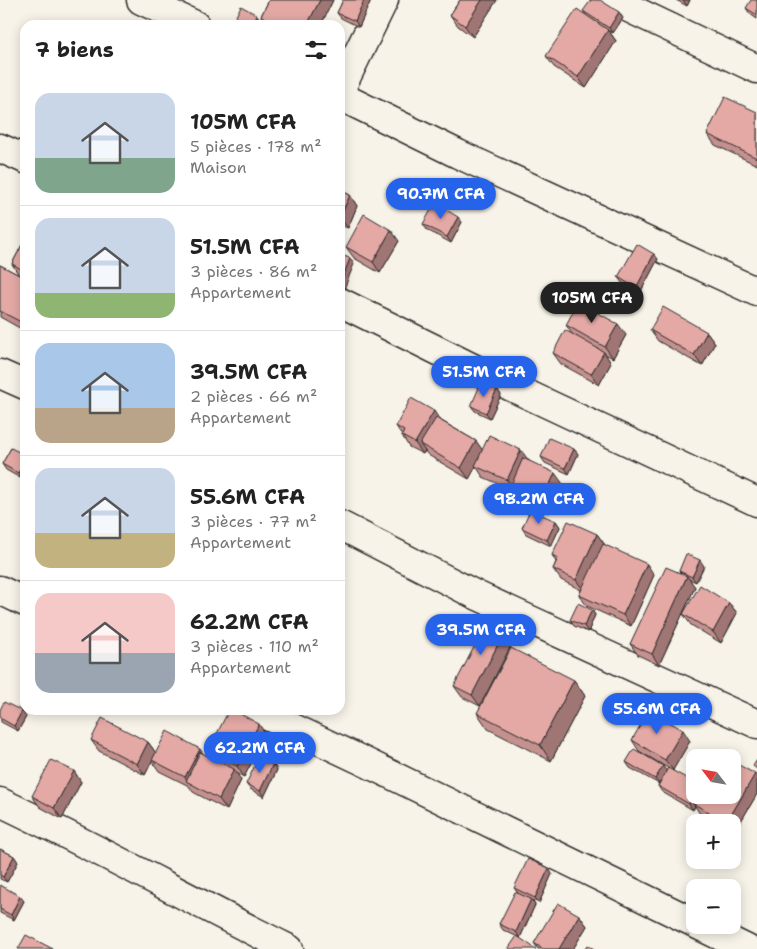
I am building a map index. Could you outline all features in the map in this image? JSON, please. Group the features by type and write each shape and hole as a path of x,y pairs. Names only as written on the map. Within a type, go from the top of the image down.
{"street":[{"path":"141,0 184,20"},
{"path":"345,80 384,0"},
{"path":"612,0 757,69"},
{"path":"345,98 458,154 757,292"},
{"path":"0,148 20,157"},
{"path":"345,304 501,382 757,502"},
{"path":"0,374 20,383"},
{"path":"345,528 476,595 757,724"},
{"path":"0,590 20,600"},
{"path":"266,715 686,919"},
{"path":"0,802 45,823 289,949"},
{"path":"717,934 747,949"}],"building":[{"path":"269,0 320,0 310,20 269,20 261,16"},
{"path":"343,0 364,0 355,21 337,13"},
{"path":"460,0 482,0 465,26 450,15"},
{"path":"591,0 600,0 619,12 609,28 583,11"},
{"path":"751,0 757,0 757,15 746,8"},
{"path":"241,6 257,15 254,20 234,20"},
{"path":"577,9 608,30 578,77 546,56"},
{"path":"725,97 757,112 757,158 707,134"},
{"path":"345,192 350,195 345,206"},
{"path":"435,203 458,217 447,237 423,224"},
{"path":"364,214 391,230 373,262 346,247"},
{"path":"637,244 654,254 636,288 618,277"},
{"path":"20,249 20,268 12,264"},
{"path":"345,256 350,258 345,272"},
{"path":"0,265 20,275 20,321 0,311"},
{"path":"578,302 618,324 605,347 566,325"},
{"path":"663,307 707,332 694,355 650,330"},
{"path":"565,330 604,352 591,374 553,353"},
{"path":"481,383 497,389 486,413 471,406"},
{"path":"411,398 434,411 415,443 402,436 404,431 396,426"},
{"path":"436,418 476,441 461,468 420,444"},
{"path":"489,435 521,450 507,480 475,466"},
{"path":"549,438 574,449 565,468 541,457"},
{"path":"11,448 20,452 20,470 18,473 2,464"},
{"path":"523,458 555,473 542,502 510,488"},
{"path":"530,510 556,521 547,540 522,528"},
{"path":"568,521 597,534 576,580 553,569 558,558 552,555"},
{"path":"603,544 647,564 623,615 579,595"},
{"path":"686,554 700,560 692,577 679,571"},
{"path":"666,567 687,576 652,654 630,644"},
{"path":"700,585 729,603 713,632 683,614"},
{"path":"578,603 592,610 584,626 570,620"},
{"path":"490,616 508,625 472,695 454,686"},
{"path":"511,648 574,680 540,745 477,713"},
{"path":"4,702 20,710 20,715 14,726 0,718 0,710"},
{"path":"649,710 683,730 665,760 632,740"},
{"path":"226,715 242,715 259,724 237,766 208,751"},
{"path":"102,718 148,742 137,764 91,740"},
{"path":"167,731 200,749 185,777 152,760"},
{"path":"634,749 663,766 655,779 626,762"},
{"path":"200,752 234,769 219,799 186,781"},
{"path":"259,757 273,764 260,791 246,784"},
{"path":"51,760 74,771 54,808 32,796"},
{"path":"757,760 757,769 753,766"},
{"path":"741,766 755,774 741,798"},
{"path":"668,768 686,778 686,802 658,786"},
{"path":"694,804 738,804 732,814 712,814"},
{"path":"0,849 14,856 3,877 0,875"},
{"path":"528,859 549,868 535,898 514,888"},
{"path":"0,885 20,896 11,915 0,909"},
{"path":"515,892 531,899 516,932 499,924"},
{"path":"558,903 579,915 559,949 543,949 534,943"},
{"path":"26,935 53,949 18,949"},
{"path":"517,936 536,949 508,949"},
{"path":"588,945 594,949 585,949"}]}
